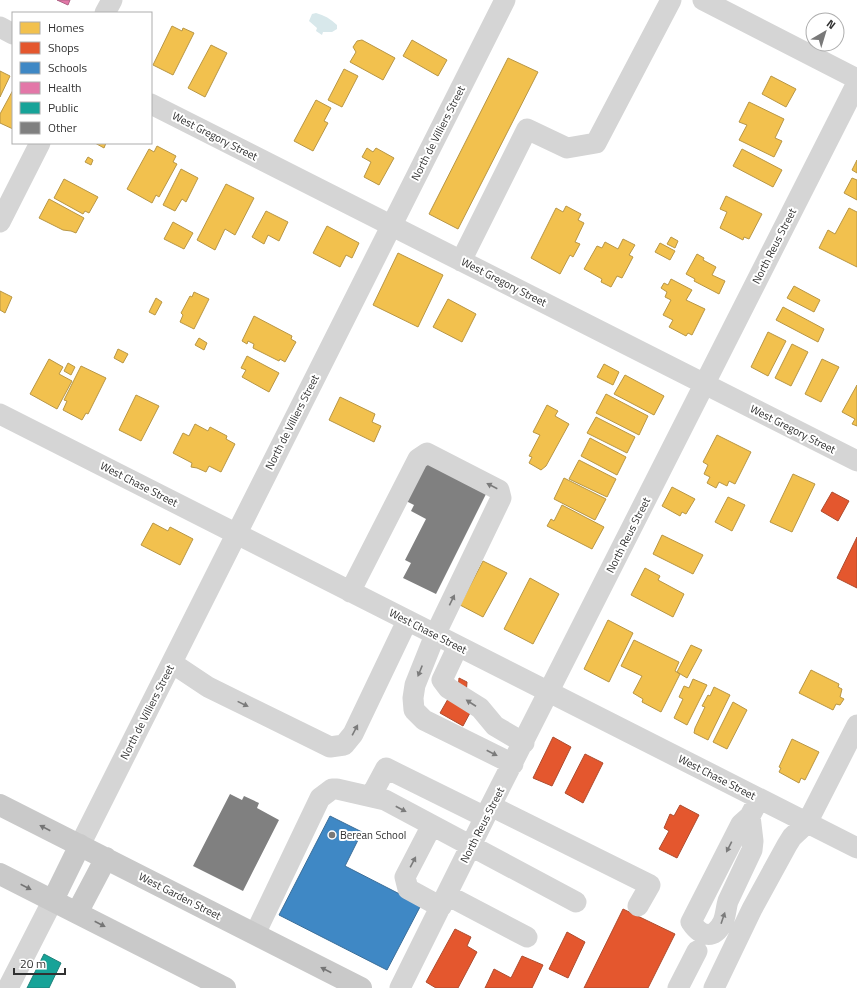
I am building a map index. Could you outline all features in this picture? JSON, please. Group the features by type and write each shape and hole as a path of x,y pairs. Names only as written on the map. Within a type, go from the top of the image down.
{"main road":[{"name":"West Garden Street","path":"0,805 361,988"},
{"path":"53,900 80,845"},
{"path":"78,913 106,858"},
{"path":"0,874 78,913 198,982 225,988"}],"street":[{"path":"106,12 112,0"},
{"name":"North de Villiers Street","path":"80,845 505,0"},
{"path":"461,261 527,129 567,148 596,143 672,0"},
{"path":"703,0 857,79"},
{"path":"0,27 12,33"},
{"name":"North Reus Street","path":"400,988 857,83"},
{"name":"West Gregory Street","path":"152,105 857,461"},
{"path":"0,222 39,144"},
{"name":"West Chase Street","path":"0,414 549,692 755,807 807,823 857,848"},
{"path":"350,592 418,460 427,453 499,490 502,498 435,635 415,685 413,698 414,710 424,720 513,764"},
{"path":"172,663 208,687 330,747 344,745 353,734 407,620"},
{"path":"458,646 442,680 448,688 480,708 495,726 524,743"},
{"path":"714,988 752,910 787,845 792,837 807,823 857,725"},
{"path":"371,796 386,768 650,885 638,906"},
{"path":"255,934 320,798 332,789 338,789 385,800 576,902"},
{"path":"755,807 752,850 727,904 724,921 718,929 711,934 704,934 697,931 691,922 740,824 755,807"},
{"path":"432,825 405,877 408,889 444,901 527,937"},
{"path":"8,988 53,900"},
{"path":"678,988 697,951"}],"shaded area":[{"path":"316,13 325,16 332,21 337,25 337,29 332,32 323,32 322,35 316,31 317,28 309,21 312,14"}],"building: Homes":[{"path":"172,26 182,31 183,28 194,33 173,75 153,65"},
{"path":"362,40 395,58 383,80 350,62 356,52 353,47 357,41"},
{"path":"412,40 447,60 438,76 403,56"},
{"path":"211,45 227,53 205,97 188,88"},
{"path":"508,58 538,72 458,229 429,214"},
{"path":"344,69 358,76 342,107 328,100"},
{"path":"0,71 10,76 0,97"},
{"path":"771,76 796,89 786,107 762,94"},
{"path":"12,92 12,129 0,123 0,114"},
{"path":"316,100 331,108 324,121 328,123 313,151 294,141"},
{"path":"749,102 784,119 775,138 782,141 774,157 739,140 747,125 739,122"},
{"path":"97,144 106,144 104,148"},
{"path":"157,146 176,156 173,162 177,164 159,197 156,195 152,203 127,189 149,149 154,152"},
{"path":"367,148 373,152 376,148 394,158 379,185 364,177 371,162 362,157"},
{"path":"742,149 782,170 773,187 733,166"},
{"path":"88,157 93,160 91,165 85,162"},
{"path":"857,160 857,173 852,170"},
{"path":"181,169 198,178 186,202 182,199 175,211 163,205"},
{"path":"852,178 857,180 857,200 844,193"},
{"path":"64,179 98,197 89,213 85,211 83,214 54,198"},
{"path":"226,184 254,198 235,235 225,229 215,250 197,240"},
{"path":"726,196 762,214 749,239 744,237 743,240 720,228 727,212 720,209"},
{"path":"49,199 84,218 76,233 63,230 39,218"},
{"path":"566,206 581,214 578,220 584,223 575,242 580,244 573,257 570,255 560,274 531,258 556,208 563,212"},
{"path":"849,208 857,212 857,267 819,248 828,230 835,234"},
{"path":"266,211 288,222 279,241 268,235 264,244 252,237"},
{"path":"173,222 193,233 184,249 164,239"},
{"path":"327,226 359,243 352,258 346,255 340,267 313,253"},
{"path":"671,237 678,241 675,248 667,244"},
{"path":"623,239 635,245 629,255 633,257 622,278 617,276 611,287 601,282 602,279 584,269 597,246 602,248 605,242 618,249"},
{"path":"660,243 675,251 670,260 655,252"},
{"path":"398,253 443,275 418,327 373,305"},
{"path":"697,254 704,258 703,260 716,267 712,275 725,281 719,294 694,281 695,279 686,274"},
{"path":"671,279 692,290 686,300 705,309 692,335 688,333 686,336 669,327 673,320 663,315 671,300 665,297 667,292 661,288 664,283 668,285"},
{"path":"794,286 820,300 814,312 787,298"},
{"path":"0,291 12,297 5,313 0,310"},
{"path":"194,292 209,299 194,329 180,322 183,315 181,313 190,296 192,297"},
{"path":"156,298 162,302 155,315 149,312"},
{"path":"448,299 476,314 462,342 433,327"},
{"path":"783,307 824,329 818,342 776,320"},
{"path":"254,316 292,336 291,339 296,342 285,362 280,359 279,361 253,348 254,344 248,341 247,344 242,341"},
{"path":"768,332 786,341 768,376 751,367"},
{"path":"199,338 207,343 204,350 195,345"},
{"path":"792,344 808,352 791,386 775,378"},
{"path":"118,349 128,354 123,363 114,358"},
{"path":"247,356 279,373 269,392 242,377 246,370 241,368"},
{"path":"49,359 63,367 59,374 72,381 57,409 30,394"},
{"path":"822,359 839,367 821,402 805,394"},
{"path":"68,363 75,367 71,375 64,371"},
{"path":"604,364 619,372 613,385 597,377"},
{"path":"81,366 106,378 88,414 86,413 82,420 63,410 67,401 64,400"},
{"path":"625,375 664,396 654,415 614,394"},
{"path":"857,385 857,426 852,424 855,419 842,412"},
{"path":"606,394 648,416 639,435 596,413"},
{"path":"136,395 159,406 141,441 119,430"},
{"path":"340,397 375,414 372,422 381,426 374,442 329,420"},
{"path":"547,405 558,411 555,416 569,424 546,466 541,470 529,463 532,457 529,456 540,435 533,432"},
{"path":"596,417 635,437 627,453 587,433"},
{"path":"195,424 208,431 210,427 227,436 226,439 235,444 221,472 209,466 206,472 191,467 192,463 173,453 183,433 189,436"},
{"path":"717,435 751,452 735,484 729,481 727,486 719,482 716,488 707,483 710,477 704,474 708,465 703,462"},
{"path":"590,438 626,457 617,475 581,456"},
{"path":"579,460 616,479 607,497 569,479"},
{"path":"793,474 815,484 792,532 770,522"},
{"path":"564,478 606,499 595,520 554,499"},
{"path":"672,487 695,499 686,514 682,512 680,516 662,506"},
{"path":"728,497 745,505 732,531 715,522"},
{"path":"562,505 604,527 592,549 547,526 551,519 554,521"},
{"path":"153,523 168,531 170,527 193,539 180,565 141,545"},
{"path":"662,535 703,555 693,574 653,554"},
{"path":"483,561 507,573 483,617 460,605"},
{"path":"645,568 660,576 658,580 684,594 673,617 631,595"},
{"path":"530,578 559,594 533,644 504,629"},
{"path":"608,620 633,633 609,682 584,669"},
{"path":"634,640 679,662 675,671 680,674 661,712 642,702 643,699 633,693 642,676 621,666"},
{"path":"691,645 702,650 687,678 677,672"},
{"path":"811,670 839,684 838,687 842,689 840,697 844,699 840,705 836,704 833,710 799,693"},
{"path":"693,679 707,685 687,725 674,718 683,699 679,697 684,686 689,688"},
{"path":"714,687 730,695 708,740 694,733 705,707 702,706 708,695 710,696"},
{"path":"733,702 747,710 727,749 713,742"},
{"path":"792,739 819,752 805,780 801,778 799,783 779,772 781,768 779,767"}],"building: Shops":[{"path":"832,492 849,501 838,521 821,511"},
{"path":"857,537 857,588 837,578"},
{"path":"459,678 467,682 465,709 457,704"},
{"path":"448,699 471,711 463,726 440,713"},
{"path":"553,737 571,747 552,786 533,778"},
{"path":"585,754 603,763 583,803 565,793"},
{"path":"680,805 699,815 677,858 659,849 669,831 664,828 670,814 674,816"},
{"path":"623,909 675,934 648,988 584,988"},
{"path":"455,929 471,937 467,946 477,952 458,988 436,988 426,982"},
{"path":"567,932 585,942 568,978 549,969"},
{"path":"522,956 543,965 532,988 485,988 494,969 511,978"}],"building: Schools":[{"path":"330,816 362,832 345,866 421,905 387,970 279,915"}],"building: Health":[{"path":"57,0 70,0 68,5"}],"building: Public":[{"path":"44,954 61,963 49,988 27,988"}],"building: Other":[{"path":"426,461 487,492 436,594 403,578 411,563 405,560 426,519 411,511 414,505 406,501"},
{"path":"230,794 242,800 244,796 259,803 257,808 279,820 243,891 193,866"}],"place":[{"name":"Berean School","path":"332,835"}]}
